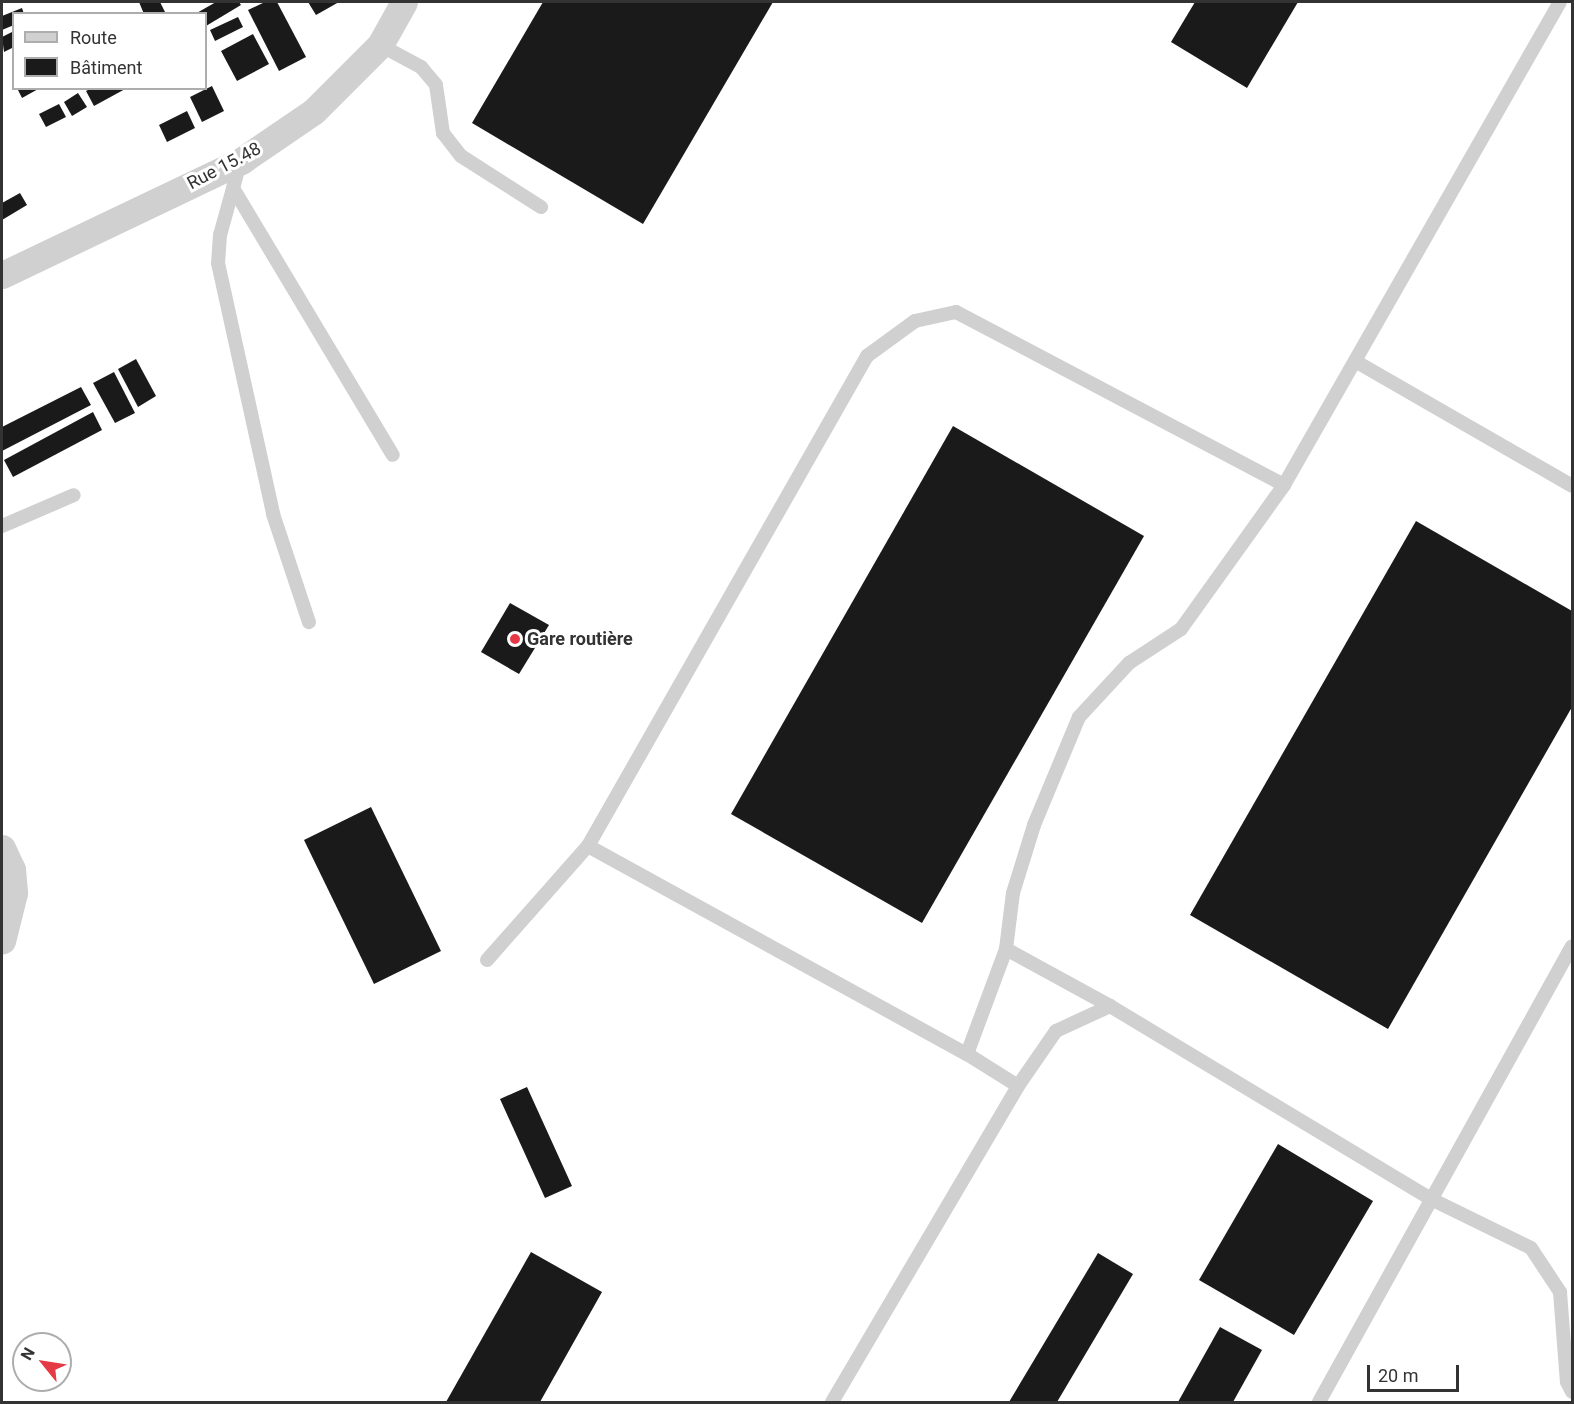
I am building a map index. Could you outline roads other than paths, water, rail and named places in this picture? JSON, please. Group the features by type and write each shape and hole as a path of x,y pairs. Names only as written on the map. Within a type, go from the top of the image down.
{"street":[{"name":"Rue 15.48","path":"2,275 241,161 314,111 380,45 404,2"},
{"path":"2,848 12,869 14,893 2,941"}],"lane":[{"path":"967,1054 1006,949 1013,893 1020,870 1035,825 1079,717 1129,663 1181,629 1284,485 1560,2"},
{"path":"380,45 421,67 436,85 443,133 461,156 541,207"},
{"path":"241,161 220,235 218,263 273,514 309,622"},
{"path":"233,188 393,455"},
{"path":"487,960 588,846 867,356 915,321 956,312 1284,485"},
{"path":"1355,361 1572,486"},
{"path":"2,526 74,495"},
{"path":"588,846 967,1054 1018,1086"},
{"path":"1319,1402 1572,946"},
{"path":"1006,949 1110,1006 1431,1199 1531,1248 1560,1292 1567,1382 1572,1392"},
{"path":"832,1402 1018,1086 1056,1031 1110,1006"}],"place":[{"name":"Gare routière","path":"515,639"}]}
